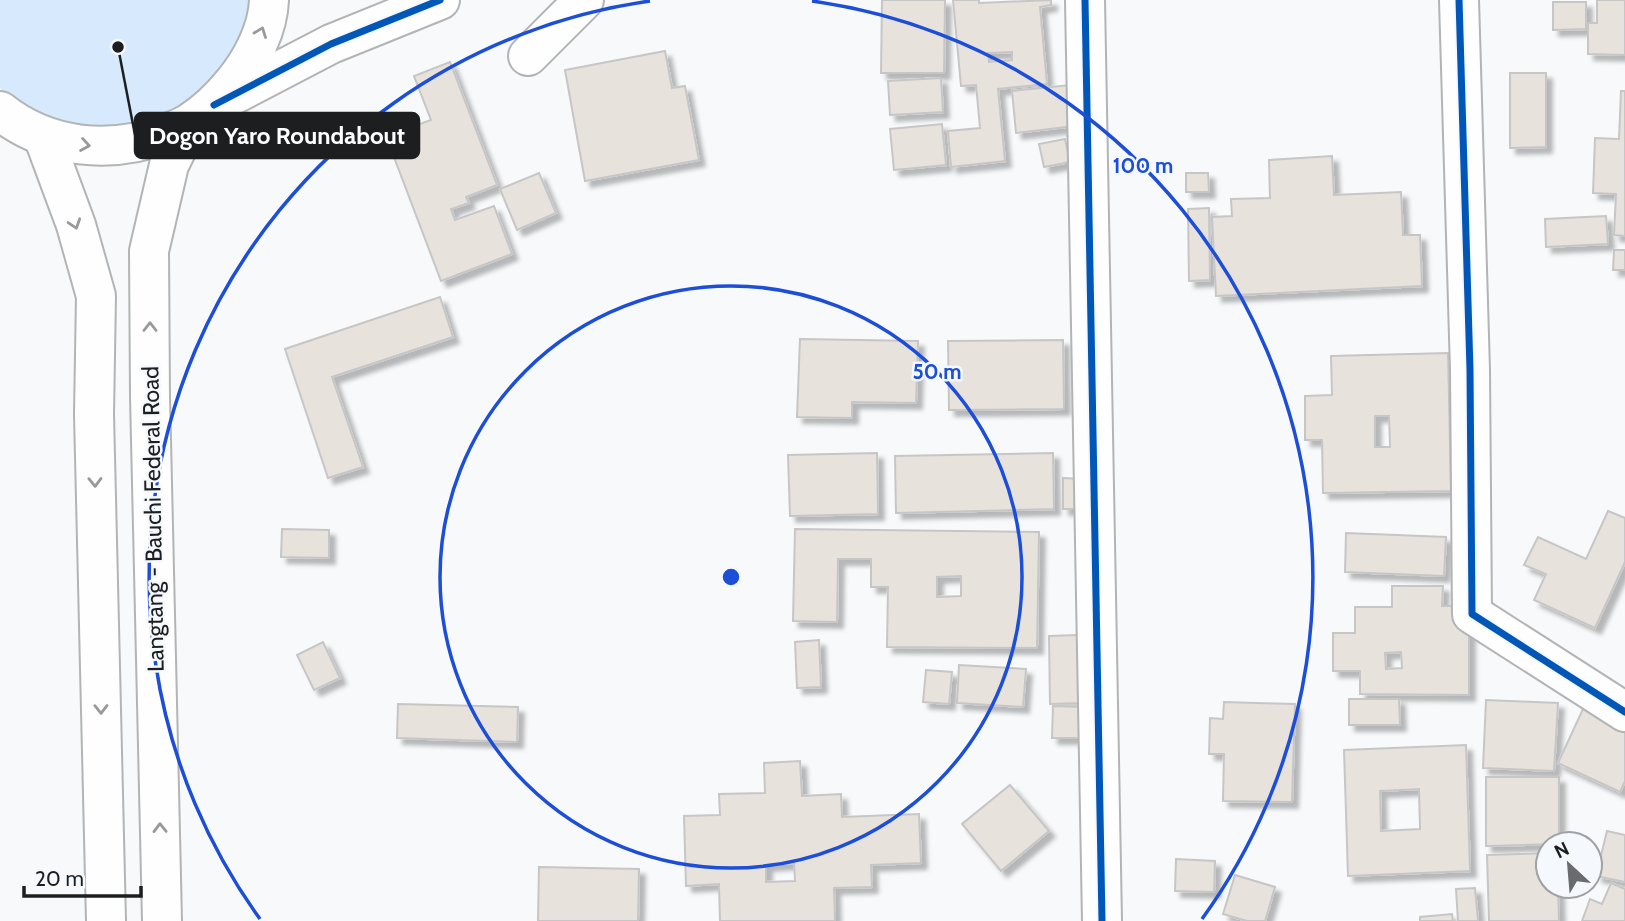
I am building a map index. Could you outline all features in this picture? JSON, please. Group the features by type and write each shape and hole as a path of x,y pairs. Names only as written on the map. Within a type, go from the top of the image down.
{"street":[{"path":"202,115 249,63 268,12 269,0"},
{"path":"0,111 11,120 43,136 93,147 142,143 202,115 331,44 440,0"},
{"path":"528,56 584,0"},
{"path":"1085,0 1102,921"},
{"path":"1459,0 1470,370 1472,614 1625,712"},
{"name":"Langtang - Bauchi Federal Road","path":"162,921 149,251 169,164 202,115"},
{"path":"43,136 76,225 96,296 94,427 106,921"}],"shaded area":[{"path":"0,0 250,0 247,24 236,49 206,87 168,114 145,123 97,130 42,116 15,102 0,88"}],"building":[{"path":"882,0 945,0 944,73 881,73"},
{"path":"953,0 979,0 979,3 1051,0 1051,5 1040,7 1047,84 998,89 1005,161 951,167 948,131 980,128 976,85 961,86","holes":["1012,52 1012,60 989,62 988,53"]},
{"path":"1597,0 1625,0 1625,55 1588,54 1588,23 1597,23"},
{"path":"1553,2 1586,2 1586,29 1553,30"},
{"path":"665,51 672,88 685,86 699,160 585,181 565,70"},
{"path":"450,62 497,185 466,197 469,203 451,209 455,220 494,206 512,254 441,281 386,136 431,120 414,76"},
{"path":"1510,73 1546,73 1546,147 1510,148"},
{"path":"941,78 943,112 890,115 888,81"},
{"path":"1070,85 1074,126 1016,133 1012,91"},
{"path":"1621,91 1625,91 1625,236 1614,235 1616,194 1593,193 1595,138 1619,139"},
{"path":"942,124 946,165 894,170 890,129"},
{"path":"1065,139 1070,162 1044,167 1039,144"},
{"path":"1332,156 1334,195 1401,192 1403,235 1420,235 1422,286 1216,296 1212,217 1232,216 1231,199 1270,198 1269,160"},
{"path":"539,173 556,213 517,230 500,189"},
{"path":"1186,173 1208,173 1209,192 1186,192"},
{"path":"1209,208 1210,280 1189,281 1188,209"},
{"path":"1606,216 1608,244 1546,247 1545,219"},
{"path":"1614,250 1625,250 1625,270 1613,270"},
{"path":"440,297 453,337 332,377 363,467 328,478 285,349"},
{"path":"800,339 918,341 916,403 852,402 852,418 797,417"},
{"path":"1063,340 1064,409 949,410 948,341"},
{"path":"1448,353 1451,491 1323,493 1322,440 1305,440 1305,396 1332,395 1331,356","holes":["1375,416 1389,416 1390,447 1375,447"]},
{"path":"877,453 878,514 790,516 788,455"},
{"path":"1053,453 1054,509 896,513 895,456"},
{"path":"1063,478 1082,479 1082,509 1063,509"},
{"path":"1608,511 1625,518 1625,562 1595,628 1534,600 1546,574 1524,565 1538,537 1586,559"},
{"path":"282,529 329,530 329,558 281,557"},
{"path":"795,529 1039,532 1037,648 887,647 888,587 871,587 871,559 838,559 837,622 793,621","holes":["961,576 961,596 937,597 937,577"]},
{"path":"1346,533 1446,537 1444,576 1345,572"},
{"path":"1392,586 1443,586 1442,606 1469,606 1469,695 1360,694 1360,671 1333,671 1333,633 1355,633 1355,607 1392,607","holes":["1401,652 1402,668 1386,669 1385,653"]},
{"path":"1078,635 1079,703 1050,704 1049,636"},
{"path":"819,640 821,687 797,688 795,642"},
{"path":"323,642 340,678 314,690 297,655"},
{"path":"959,665 1026,669 1023,707 957,703"},
{"path":"926,670 952,672 949,704 923,702"},
{"path":"1349,699 1399,699 1400,725 1349,725"},
{"path":"1486,700 1558,703 1554,771 1483,768"},
{"path":"1224,702 1295,704 1292,802 1223,801 1224,754 1209,754 1210,718 1223,719"},
{"path":"398,704 518,707 517,742 397,738"},
{"path":"1053,706 1085,707 1084,738 1052,738"},
{"path":"1583,709 1625,722 1625,781 1620,792 1558,763"},
{"path":"1466,745 1470,871 1348,876 1344,750","holes":["1419,789 1420,829 1381,831 1380,791"]},
{"path":"800,761 802,796 841,794 842,817 919,814 921,863 871,865 872,887 834,888 835,921 720,921 719,884 686,886 684,816 720,815 719,794 765,793 764,763","holes":["794,863 795,881 766,882 766,865"]},
{"path":"1486,777 1559,777 1559,830 1534,830 1534,845 1486,846"},
{"path":"1010,785 1049,831 1001,871 962,824"},
{"path":"1607,831 1625,835 1625,882 1604,878 1604,843"},
{"path":"1534,853 1534,900 1558,900 1559,921 1489,921 1487,855"},
{"path":"1176,859 1215,861 1214,892 1175,891"},
{"path":"539,867 639,869 638,921 538,921"},
{"path":"1235,875 1275,887 1265,921 1247,921 1223,914"},
{"path":"1611,883 1625,889 1625,921 1582,921 1590,900 1602,904"},
{"path":"1475,888 1478,921 1458,921 1456,889"},
{"path":"1452,914 1453,921 1420,921 1420,917"}],"cycle path":[{"path":"214,105 331,44 440,0"},
{"path":"1085,0 1102,921"},
{"path":"1459,0 1470,370 1472,614 1625,712"}],"place":[{"name":"Dogon Yaro Roundabout","path":"118,47"}]}
